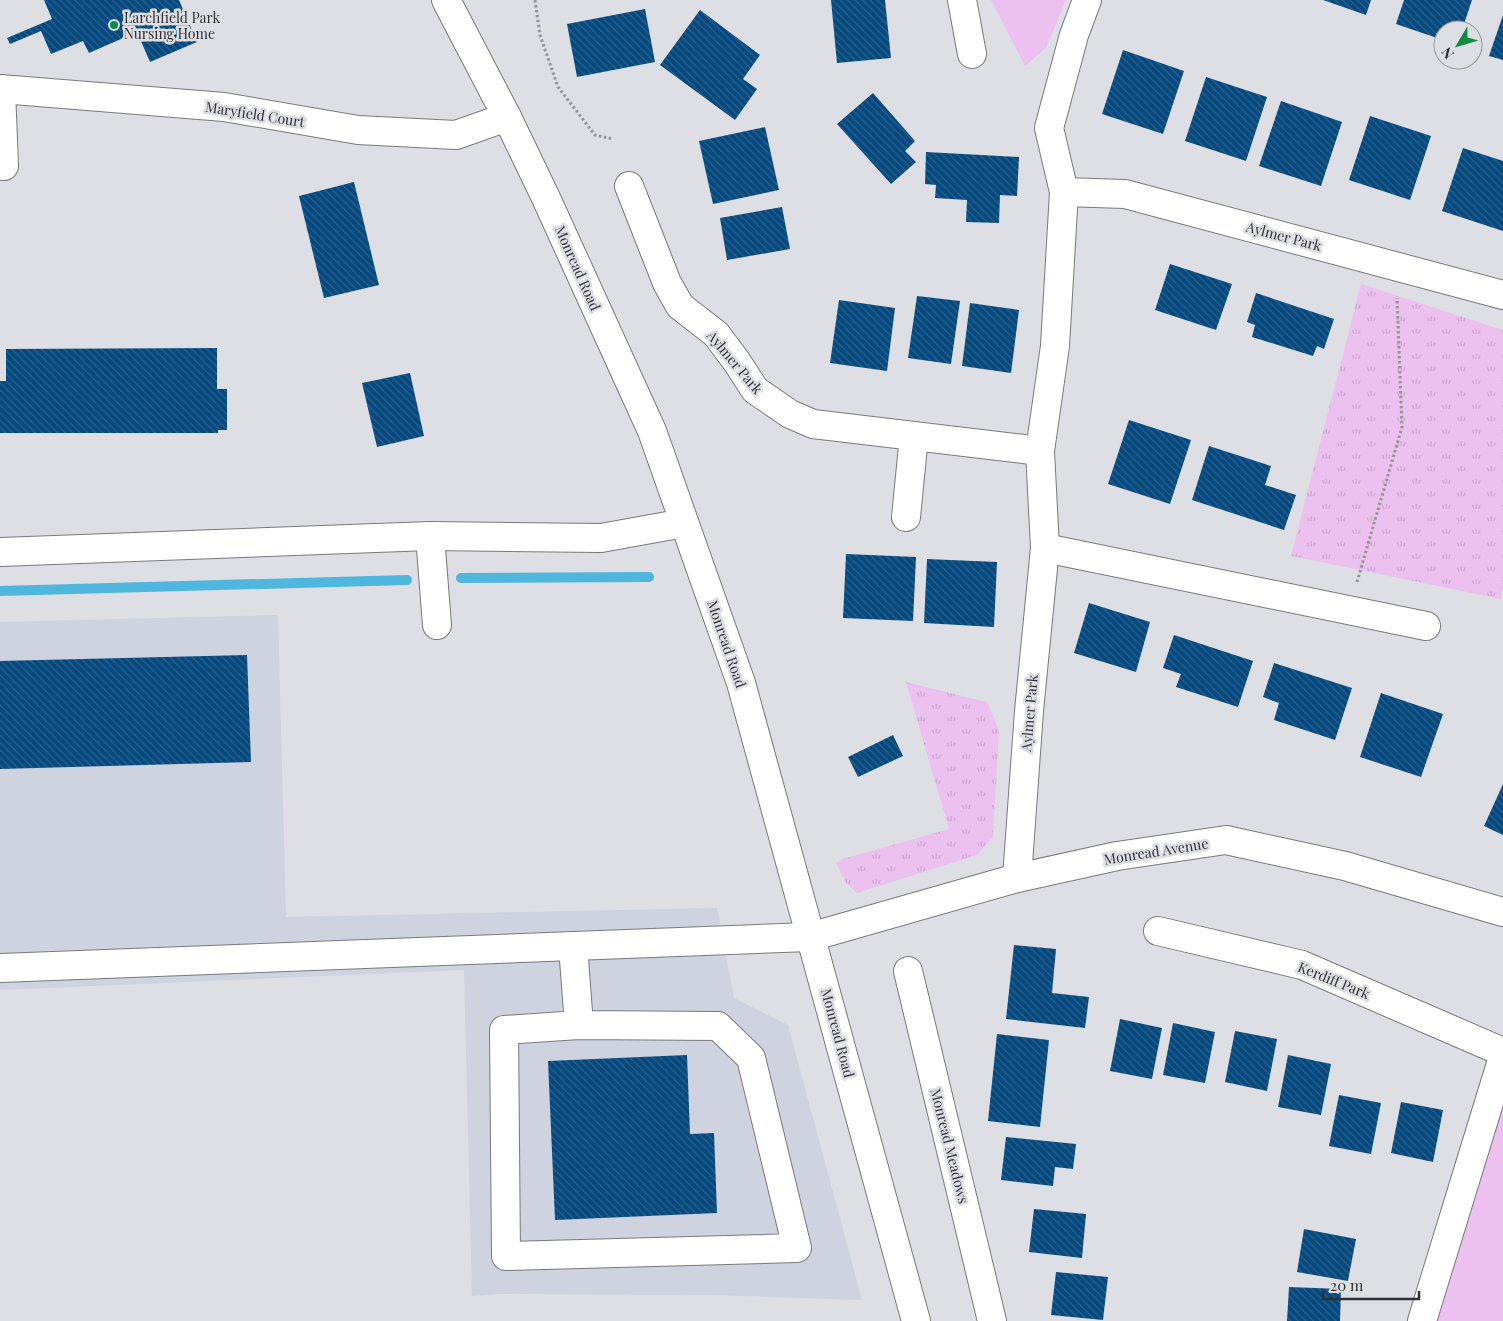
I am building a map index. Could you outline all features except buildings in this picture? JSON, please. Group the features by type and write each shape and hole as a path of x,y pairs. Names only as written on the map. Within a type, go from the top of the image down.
{"street":[{"name":"Monread Road","path":"446,0 507,117 546,198 652,432 741,684 916,1321"},
{"path":"962,0 972,54"},
{"name":"Aylmer Park","path":"1017,878 1029,711 1045,548 1040,451 1055,346 1064,192 1049,128 1074,35 1087,0"},
{"name":"Maryfield Court","path":"1,89 224,107 358,130 456,134 507,117"},
{"path":"1,89 4,166"},
{"name":"Aylmer Park","path":"629,186 667,283 680,306 716,334 755,390 790,414 813,424 1040,451"},
{"name":"Aylmer Park","path":"1064,192 1125,194 1503,294"},
{"path":"906,517 914,436"},
{"path":"0,552 430,536 601,538 684,523"},
{"path":"430,536 437,625"},
{"path":"1045,548 1426,626"},
{"name":"Monread Avenue","path":"0,968 810,937 1017,878 1118,856 1226,840 1344,866 1503,912"},
{"name":"Kerdiff Park","path":"1158,930 1302,965 1503,1052"},
{"path":"573,946 579,1025"},
{"name":"Monread Meadows","path":"908,971 992,1321"},
{"path":"579,1025 718,1026 751,1058 797,1248 506,1256 504,1030 579,1025"},
{"path":"1422,1321 1503,1057"}],"path":[{"path":"535,0 540,36 558,87 594,135 612,139"},
{"path":"1357,583 1402,427 1398,296"}],"shaded area":[{"path":"278,615 286,917 717,908 734,998 788,1025 862,1300 710,1295 500,1294 472,1296 464,970 0,990 0,622"}],"green space":[{"path":"991,0 1066,0 1046,48 1025,66"},
{"path":"1361,284 1503,330 1503,589 1501,599 1291,556"},
{"path":"906,682 987,702 999,730 993,837 977,855 857,893 846,883 836,863 843,859 949,829"},
{"path":"1503,1105 1503,1321 1434,1321"}],"waterway":[{"path":"461,578 649,577"},
{"path":"0,591 407,580"}],"place":[{"name":"Larchfield Park Nursing Home","path":"114,25"}]}
